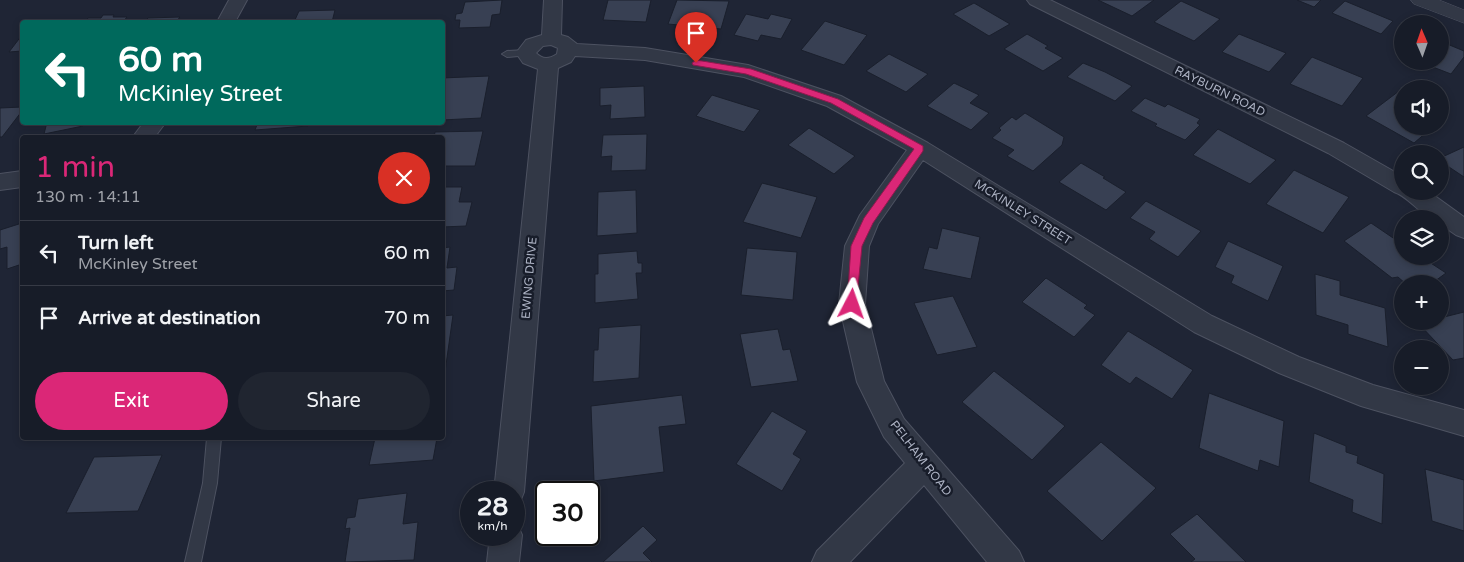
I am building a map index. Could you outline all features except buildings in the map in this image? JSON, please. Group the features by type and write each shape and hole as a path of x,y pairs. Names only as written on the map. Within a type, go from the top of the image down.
{"street":[{"path":"227,20 238,0"},
{"path":"537,59 560,61 568,54 560,44 554,0"},
{"name":"RAYBURN ROAD","path":"1036,0 1336,148 1394,181"},
{"path":"1421,0 1464,17"},
{"name":"MCKINLEY STREET","path":"560,44 645,54 748,72 834,101 920,148 1204,324 1289,365 1371,397 1464,423"},
{"name":"EWING DRIVE","path":"510,481 537,59"},
{"path":"145,135 153,125"},
{"name":"PELHAM ROAD","path":"920,148 868,221 857,246 852,304 871,382 894,428 923,465 1008,562"},
{"path":"0,182 20,179"},
{"path":"1424,200 1464,229"},
{"path":"828,562 923,465"},
{"path":"503,562 505,546"}],"lane":[{"path":"507,54 537,59"},
{"path":"193,562 210,483 214,440"}],"route":[{"path":"696,63 748,72 834,101 920,148 868,221 857,246 852,304"}]}
